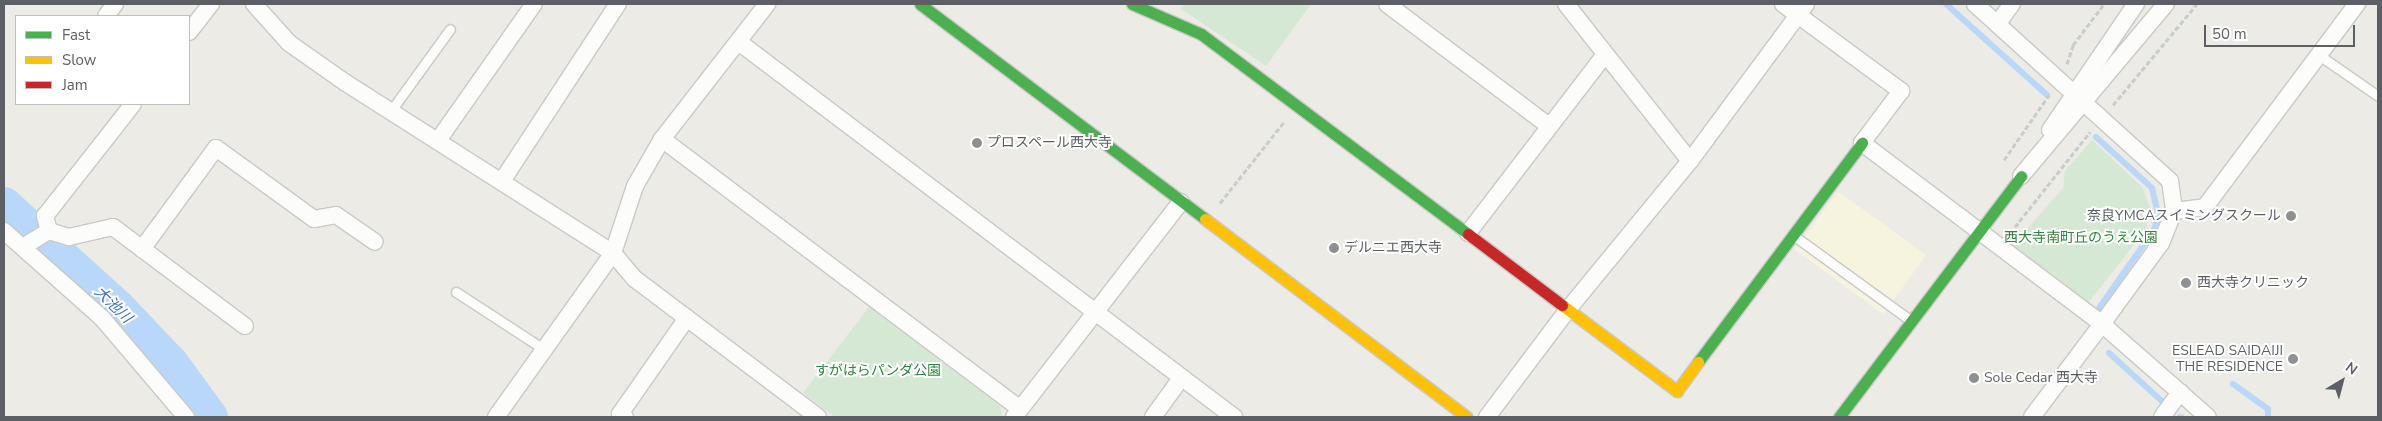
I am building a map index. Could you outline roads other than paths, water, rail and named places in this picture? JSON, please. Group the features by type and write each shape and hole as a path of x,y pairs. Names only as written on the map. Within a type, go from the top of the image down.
{"street":[{"path":"107,15 115,4"},
{"path":"190,31 211,4"},
{"path":"254,4 289,43 390,112 439,139 613,253 635,280 688,318 815,416"},
{"path":"439,139 534,4"},
{"path":"502,181 618,4"},
{"path":"496,417 613,253 635,186 662,139 740,43 767,4"},
{"path":"920,4 1467,417"},
{"path":"1132,4 1201,34 1570,307 1677,390 1901,92 1801,9 1783,4"},
{"path":"1387,4 1549,126"},
{"path":"1566,4 1604,56 1690,160"},
{"path":"1975,4 1998,23 2058,82 2170,181 2174,211 2161,243 2032,417"},
{"path":"1998,23 2012,4"},
{"path":"2078,100 2136,4"},
{"path":"1839,417 1979,235 2078,100 2166,4"},
{"path":"2174,211 2205,207 2358,4"},
{"path":"1487,417 1570,307 1690,160 1801,9"},
{"path":"740,43 1234,417"},
{"path":"1468,233 1604,56"},
{"path":"49,231 45,216 132,105"},
{"path":"662,139 1017,413 1181,202"},
{"path":"1862,143 1979,235 2102,324 2208,417"},
{"path":"142,249 216,148 314,219 336,215 375,242"},
{"path":"27,245 49,231 69,237 113,227 245,326"},
{"path":"4,231 27,245 102,318 186,417"},
{"path":"625,417 620,414 688,318"},
{"path":"1153,417 1182,377"},
{"path":"2162,417 2180,392"}],"lane":[{"path":"390,112 450,29"},
{"path":"2320,55 2378,96"},
{"path":"1793,235 1912,321"},
{"path":"456,292 545,350"}],"waterway":[{"path":"1946,4 2047,95"},
{"path":"2096,137 2152,188 2158,215 2154,230 2099,308"},
{"name":"大池川","path":"4,205 118,308 171,364 210,417"},
{"path":"2109,353 2165,404"},
{"path":"2233,384 2268,409 2268,417"}],"place":[{"name":"プロスペール西大寺","path":"977,143"},
{"name":"奈良YMCAスイミングスクール","path":"2291,216"},
{"name":"デルニエ西大寺","path":"1334,248"},
{"name":"西大寺クリニック","path":"2186,283"},
{"name":"ESLEAD SAIDAIJI THE RESIDENCE","path":"2293,359"},
{"name":"Sole Cedar 西大寺","path":"1974,378"}],"park label":[{"name":"西大寺南町丘のうえ公園","path":"2081,238"},
{"name":"すがはらパンダ公園","path":"878,371"}]}
